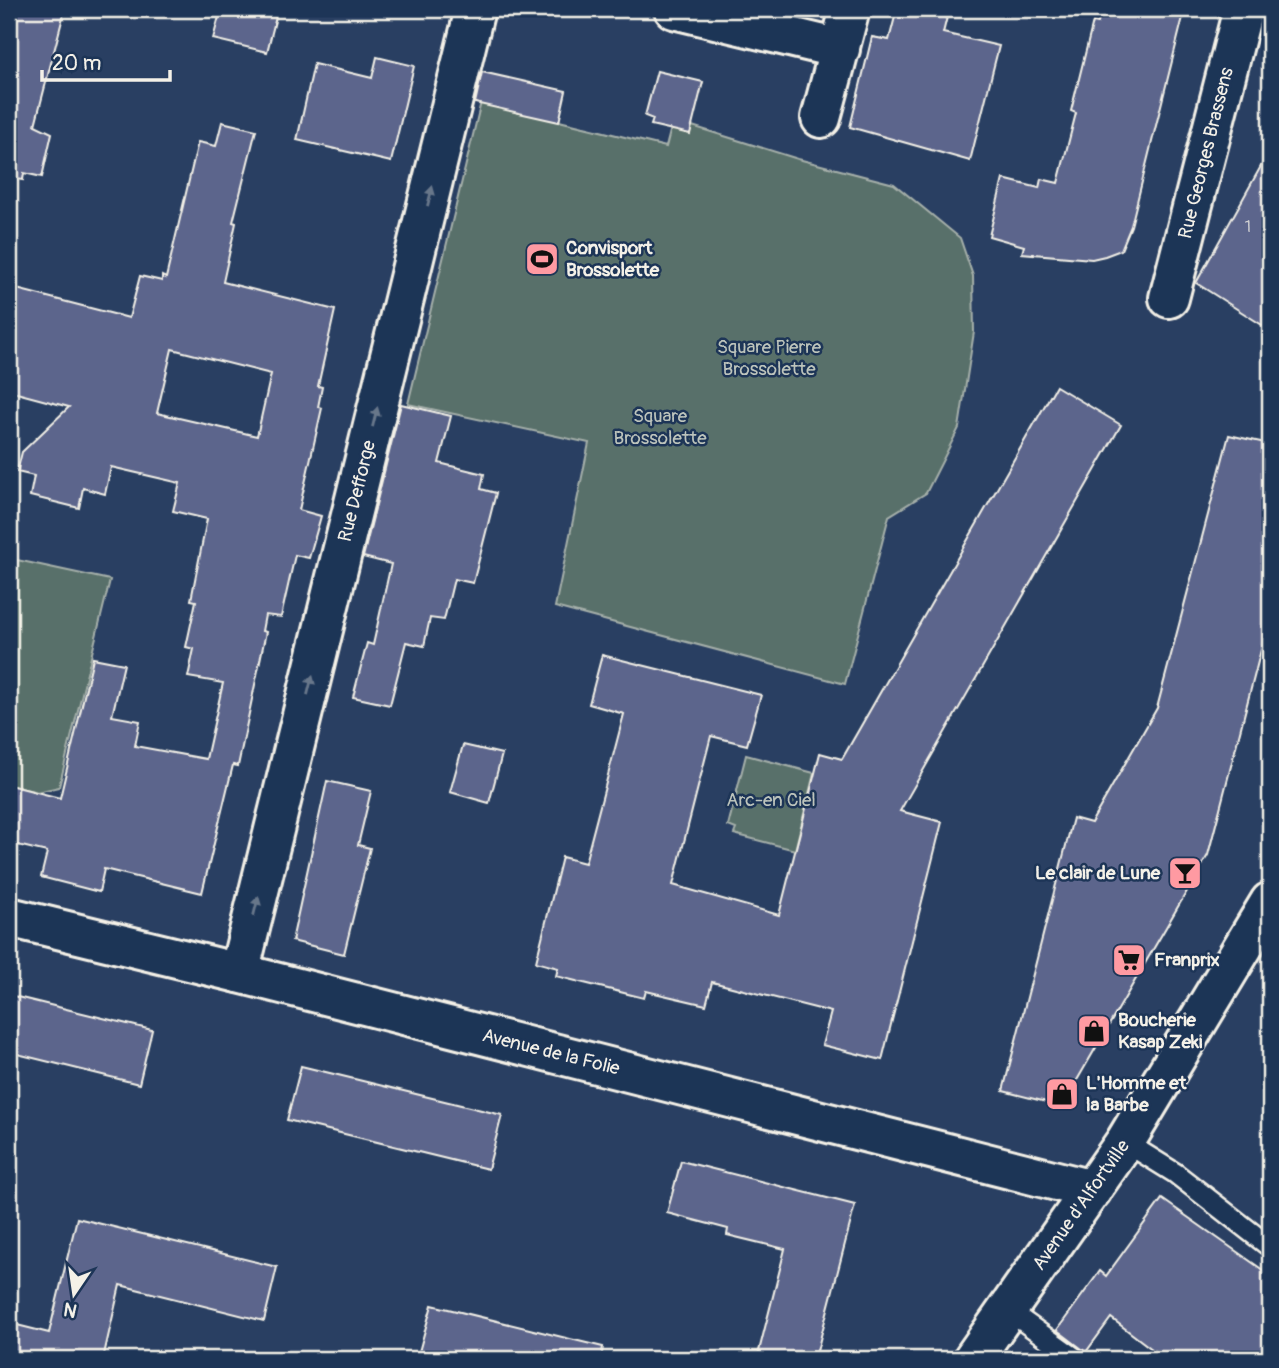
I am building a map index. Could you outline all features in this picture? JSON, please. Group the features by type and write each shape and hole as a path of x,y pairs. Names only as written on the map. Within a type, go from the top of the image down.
{"street":[{"name":"Rue Defforge","path":"239,972 475,9"},
{"path":"674,9 840,49"},
{"path":"821,118 850,9"},
{"name":"Rue Georges Brassens","path":"1164,304 1243,9"},
{"name":"Avenue d'Alfortville","path":"973,1359 1125,1142 1270,902"},
{"name":"Avenue de la Folie","path":"9,917 239,972 1092,1190"}],"lane":[{"path":"1125,1142 1175,1173 1270,1247"},
{"path":"1009,1311 1076,1359"}],"green space":[{"name":"Square Pierre Brossolette","path":"481,102 666,147 673,120 798,159 894,184 960,238 973,276 974,332 959,428 926,493 889,516 845,684 555,607 589,443 408,404"},
{"path":"17,560 110,580 59,787 37,792 9,785 9,595"},
{"name":"Arc-en Ciel","path":"746,755 814,773 795,850 734,834 736,829 728,826"}],"building":[{"path":"9,9 65,9 35,125 52,133 42,177 24,173 23,180 9,178"},
{"path":"221,9 278,9 267,52 213,39"},
{"path":"897,9 949,9 943,33 999,46 970,161 850,127 872,37 889,40"},
{"path":"1102,9 1185,9 1131,226 1121,250 1105,256 1092,259 1022,253 1024,246 989,236 1003,179 1039,188 1041,179 1058,183 1076,113 1071,111 1093,22 1098,23"},
{"path":"377,57 414,66 391,162 297,140 314,64 372,78"},
{"path":"657,71 703,82 690,134 651,125 653,119 645,116"},
{"path":"482,72 566,91 559,122 475,103"},
{"path":"222,122 256,130 233,222 236,223 223,282 335,310 318,386 322,387 318,407 322,408 299,510 321,516 309,558 295,555 281,617 265,615 262,631 266,632 238,766 233,765 202,893 104,869 99,892 41,877 47,852 9,843 9,785 60,798 93,658 124,664 112,716 140,721 135,746 206,759 223,683 188,677 194,649 186,647 196,601 191,600 207,519 173,511 180,483 111,467 105,494 83,488 79,508 30,496 34,476 17,472 22,452 69,407 9,391 9,287 129,318 140,276 162,281 162,276 166,278 198,142 216,146","holes":["172,349 271,374 257,436 157,413"]},
{"path":"1270,150 1270,330 1196,283"},
{"path":"1056,386 1121,425 900,811 942,822 882,1060 822,1045 831,1012 712,982 706,1005 646,991 644,998 556,976 558,968 536,962 562,857 585,863 624,714 589,704 602,655 761,695 747,745 711,736 673,885 779,915 820,753 842,759"},
{"path":"401,404 451,416 439,463 484,474 481,489 496,493 473,583 454,579 444,620 430,618 424,646 406,642 390,705 353,697 367,643 373,645 391,564 363,557"},
{"path":"1229,435 1270,444 1270,615 1208,855 1062,1106 1003,1091 1073,818 1091,823 1157,708"},
{"path":"463,745 502,754 489,803 450,792"},
{"path":"327,781 371,791 358,845 370,848 344,954 292,941"},
{"path":"9,995 152,1030 139,1084 9,1052"},
{"path":"301,1066 502,1115 488,1169 287,1120"},
{"path":"681,1161 855,1205 815,1359 757,1359 785,1249 727,1235 728,1229 667,1213"},
{"path":"1162,1199 1270,1275 1270,1359 1165,1359 1111,1318 1086,1352 1057,1330 1100,1271 1106,1276"},
{"path":"77,1218 277,1267 264,1321 120,1285 103,1359 9,1359 9,1323 49,1333"},
{"path":"432,1305 603,1347 601,1359 417,1359"}],"place":[{"name":"Convisport Brossolette","path":"542,259"},
{"name":"Le clair de Lune","path":"1185,873"},
{"name":"Franprix","path":"1129,960"},
{"name":"Boucherie Kasap Zeki","path":"1094,1031"},
{"name":"L'Homme et la Barbe","path":"1062,1094"}],"park label":[{"name":"Square Brossolette","path":"660,427"}]}
